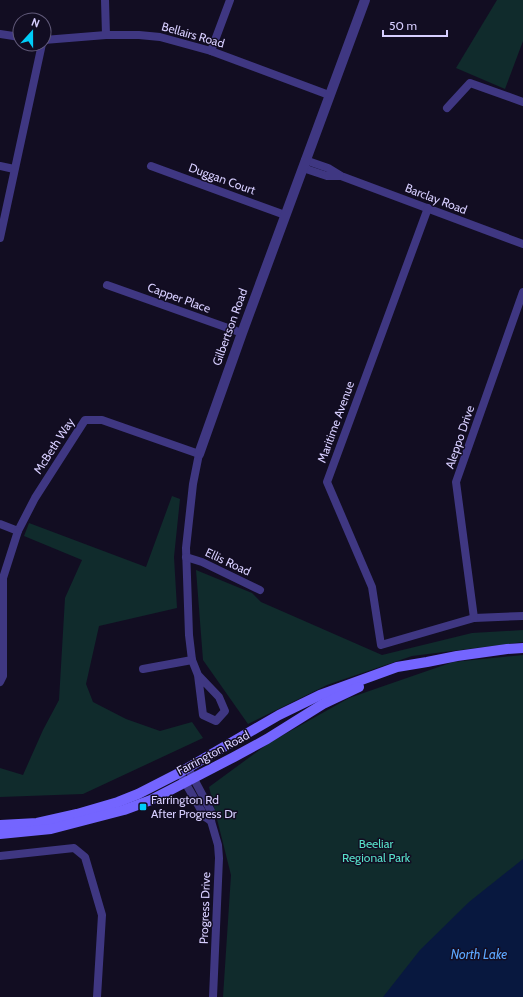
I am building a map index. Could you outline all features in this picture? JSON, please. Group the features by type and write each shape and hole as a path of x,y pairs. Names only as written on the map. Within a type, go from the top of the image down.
{"main road":[{"name":"Farrington Road","path":"0,825 37,823 77,814 118,802 138,794 183,771 279,715 320,695 397,667 457,656 523,648"},
{"name":"Farrington Road","path":"0,834 51,829 124,810 157,797 267,739 323,704 352,689 427,662"}],"street":[{"path":"105,0 106,34"},
{"path":"211,51 230,0"},
{"name":"Gilbertson Road","path":"198,675 219,697 225,710 216,721 203,715 198,675 192,660 189,636 186,548 193,484 199,454 285,215 365,0"},
{"path":"0,34 12,36"},
{"name":"Bellairs Road","path":"52,39 106,34 160,37 211,51 329,95"},
{"path":"0,238 40,52"},
{"path":"447,108 470,83 523,102"},
{"name":"Barclay Road","path":"304,164 328,168 341,176 523,244"},
{"path":"0,166 14,169"},
{"name":"Duggan Court","path":"151,166 285,215"},
{"name":"Maritime Avenue","path":"428,208 327,482 372,587 381,645 474,618"},
{"name":"Capper Place","path":"107,285 242,333"},
{"name":"Aleppo Drive","path":"474,618 456,482 523,292"},
{"name":"McBeth Way","path":"18,531 35,498 85,420 102,420 199,454"},
{"path":"0,524 18,531 3,578 3,676 0,682"},
{"name":"Ellis Road","path":"186,556 202,562 260,590"},
{"path":"474,618 523,616"},
{"path":"143,669 192,660"},
{"name":"Progress Drive","path":"183,771 211,811 211,821 218,845 219,858 213,997"},
{"path":"0,856 74,848 85,857 102,915 97,997"}],"green space":[{"path":"497,0 523,0 523,41 505,89 456,68"},
{"path":"172,496 180,499 174,557 177,608 99,626 86,684 93,702 126,719 160,731 192,722 203,738 83,794 0,797 0,768 23,775 43,730 59,700 65,598 82,560 24,536 29,523 146,567"},
{"path":"196,570 252,593 261,602 382,655 472,633 523,630 523,642 412,656 327,685 248,724 203,660"},
{"name":"Beeliar Regional Park","path":"523,655 523,997 223,997 231,875 209,787 269,743 349,698 453,662"}],"water":[{"name":"North Lake","path":"523,859 523,997 383,997 420,950 469,902"}],"place":[{"name":"Farrington Rd After Progress Dr","path":"143,807"}]}
